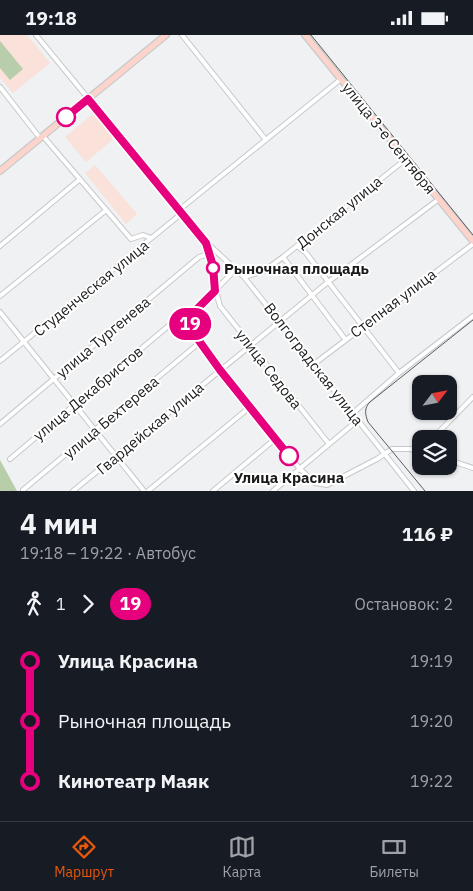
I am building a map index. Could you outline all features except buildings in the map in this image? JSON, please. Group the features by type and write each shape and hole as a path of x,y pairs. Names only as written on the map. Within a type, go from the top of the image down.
{"street":[{"name":"Волгоградская улица","path":"36,35 206,243 244,277 414,491"},
{"path":"0,171 166,35"},
{"path":"182,35 266,140"},
{"name":"улица 3-е Сентября","path":"305,35 473,242"},
{"name":"Студенческая улица","path":"0,361 342,79"},
{"path":"0,87 41,137 131,239 143,235 151,238"},
{"name":"Донская улица","path":"244,277 264,271 406,159"},
{"path":"0,246 79,180"},
{"name":"Гвардейская улица","path":"73,491 328,282 439,199"},
{"path":"0,297 105,211"},
{"name":"Степная улица","path":"314,364 473,242"},
{"name":"Волгоградская улица","path":"206,243 214,273 215,291"},
{"path":"298,246 306,253 399,373"},
{"name":"улица Тургенева","path":"0,424 199,257 210,253"},
{"path":"283,257 345,339"},
{"name":"улица Декабристов","path":"10,459 179,317 192,314 236,269"},
{"name":"улица Седова","path":"215,291 220,306 329,444"},
{"path":"0,312 144,491"},
{"path":"192,314 190,322 192,331 199,343 300,469 315,483 326,485 333,483 392,449 412,450"},
{"path":"353,413 399,373 473,316"},
{"name":"улица Бехтерева","path":"23,490 199,343"},
{"path":"441,430 473,397"},
{"path":"148,491 250,407"},
{"path":"273,491 358,420"},
{"path":"213,491 276,439"},
{"path":"457,463 473,468"}],"shaded area":[{"path":"0,35 27,35 50,63 13,93 0,78"},
{"path":"94,113 113,136 110,142 86,162 65,137"},
{"path":"95,165 137,214 126,224 85,173"}],"green space":[{"path":"0,41 23,69 10,80 0,68"},
{"path":"0,460 17,491 0,491"}],"tram line":[{"path":"311,35 473,235"},
{"path":"425,491 368,422 366,409 370,402 473,320"}],"bus line":[{"name":"19","path":"66,117 88,99 206,243 213,266 215,291 192,314 190,322 192,331 199,343 289,456"}],"place":[{"name":"Рыночная площадь","path":"213,268"},
{"name":"Улица Красина","path":"289,456"}]}
